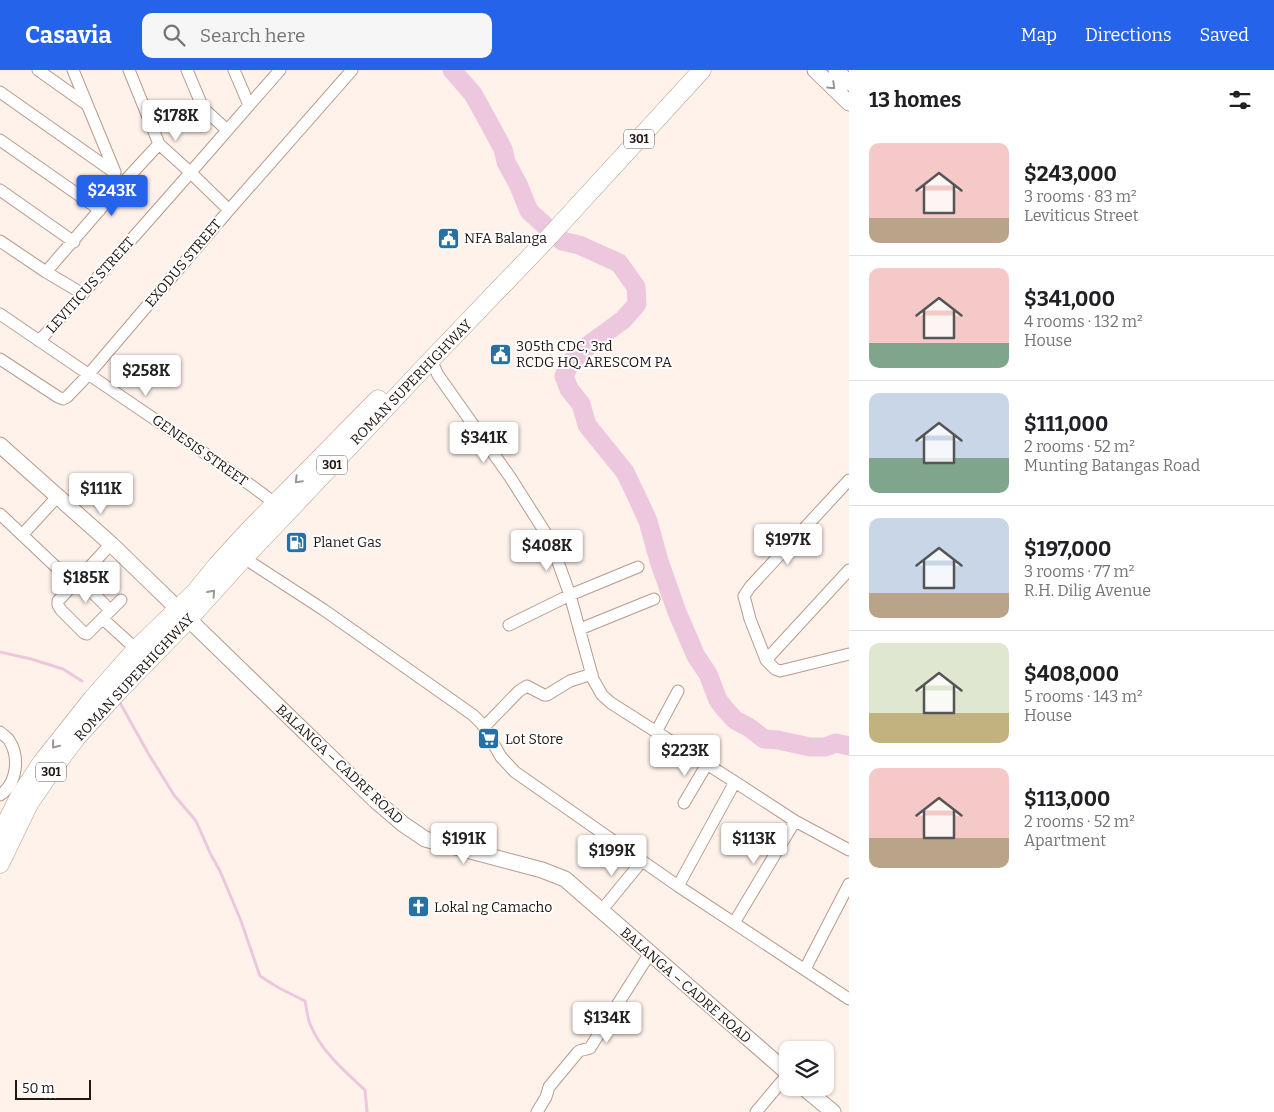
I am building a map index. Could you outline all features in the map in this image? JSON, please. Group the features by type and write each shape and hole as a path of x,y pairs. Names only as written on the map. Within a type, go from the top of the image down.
{"main road":[{"name":"ROMAN SUPERHIGHWAY","path":"573,205 688,70"},
{"name":"ROMAN SUPERHIGHWAY","path":"0,835 8,794 42,762 92,699 136,649 183,614 244,558 431,360 573,205 702,70"},
{"name":"ROMAN SUPERHIGHWAY","path":"0,864 29,804 53,769 77,738 183,614 196,591 217,566 249,530 544,236"}],"street":[{"path":"38,70 86,104"},
{"path":"73,70 115,173 122,184"},
{"path":"129,70 159,144 228,210"},
{"path":"187,70 203,108 227,130"},
{"path":"234,70 249,105"},
{"name":"LEVITICUS STREET","path":"39,341 191,173 279,70"},
{"name":"EXODUS STREET","path":"0,359 58,397 63,399 67,397 352,70"},
{"path":"815,70 849,102"},
{"path":"836,70 849,83"},
{"path":"0,92 115,173"},
{"path":"0,140 100,210"},
{"path":"46,272 159,144"},
{"path":"0,190 74,242"},
{"path":"0,241 83,294"},
{"name":"GENESIS STREET","path":"0,314 241,478 276,504"},
{"path":"431,360 438,375 510,477 550,540 570,595 592,674 598,688 611,703 795,821 849,850"},
{"name":"BALANGA – CADRE ROAD","path":"0,445 111,544 375,800 418,835 425,840 542,870 562,877 779,1065"},
{"path":"849,480 750,587 744,596 750,619 766,660 780,672 849,654"},
{"path":"22,535 58,496"},
{"path":"0,514 77,582 136,649"},
{"path":"111,544 58,601 58,605 87,634 121,600"},
{"path":"244,558 324,610 473,715 484,728 501,757 515,772 678,886 849,999"},
{"path":"509,625 570,595 638,567"},
{"path":"766,660 849,570"},
{"path":"580,629 654,599"},
{"path":"484,728 524,688 528,686 547,695 570,681 592,674"},
{"path":"656,732 678,691"},
{"path":"0,732 9,740 16,757 15,775 8,794"},
{"path":"684,803 707,764"},
{"path":"678,886 735,782"},
{"path":"734,922 795,821"},
{"path":"602,911 642,860"},
{"path":"805,969 849,884"},
{"path":"537,1112 546,1097 549,1087 572,1059 580,1050 590,1048 650,953"},
{"path":"756,1112 779,1084"},
{"path":"814,1096 833,1112"}],"waterway":[{"path":"452,70 473,94 489,123 503,149 506,162 518,184 529,211 562,241 579,245 619,263 636,287 637,304 623,320 590,344 570,363 564,376 569,389 581,404 587,425 625,472 637,497 648,521 659,561 677,612 696,656 708,674 718,700 735,720 750,728 764,739 810,747 825,747 836,743 849,746"},
{"path":"0,652 63,669 82,681"},
{"path":"119,701 174,795 196,821 241,921 260,976 305,1001 309,1021 320,1043 334,1060 365,1090 367,1112"}],"place":[{"name":"NFA Balanga","path":"448,238"},
{"name":"305th CDC, 3rd RCDG HQ, ARESCOM PA","path":"500,354"},
{"name":"Planet Gas","path":"297,542"},
{"name":"Lot Store","path":"489,739"},
{"name":"Lokal ng Camacho","path":"418,907"}]}
